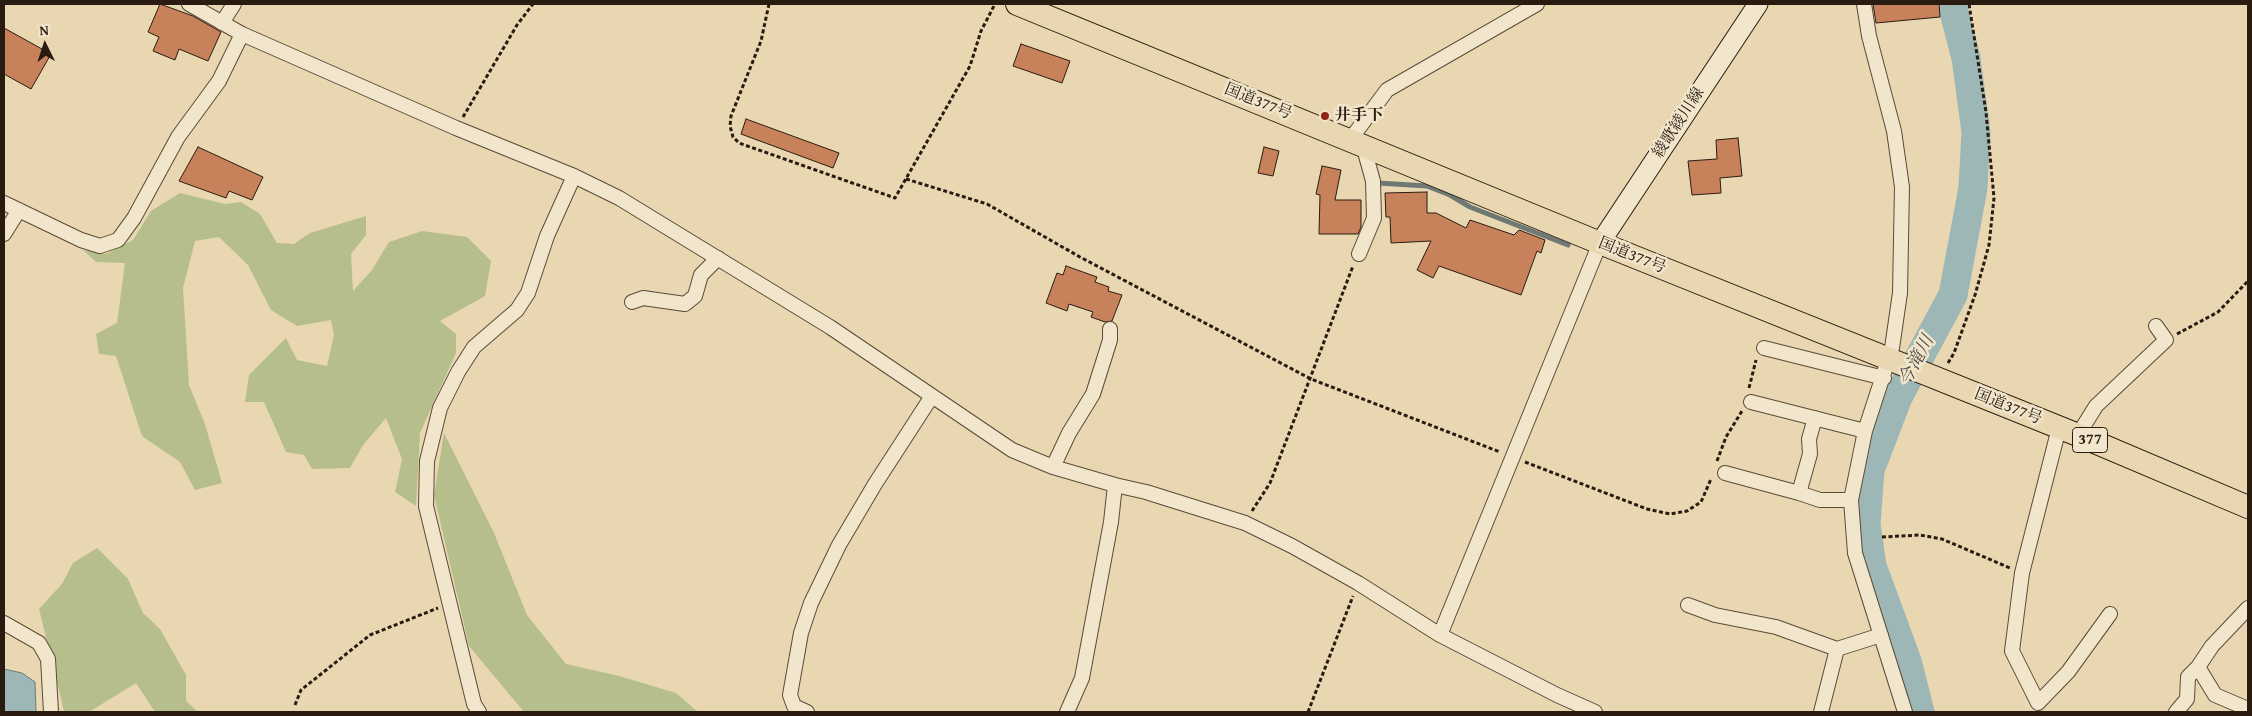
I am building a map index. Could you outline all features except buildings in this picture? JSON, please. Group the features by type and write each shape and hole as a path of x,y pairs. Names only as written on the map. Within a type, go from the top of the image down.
{"highway":[{"name":"国道377号","path":"1017,4 1600,243 1893,368 1935,377 2069,431 2248,507"}],"main road":[{"name":"綾歌綾川線","path":"1600,243 1758,4"}],"street":[{"path":"189,4 242,34 456,128 574,176 618,198 830,327 1012,450 1053,467 1146,492 1245,523 1292,546 1358,583 1440,635 1557,695 1595,712"},
{"path":"222,23 234,4"},
{"path":"1359,254 1374,218 1373,181 1357,143 1387,90 1537,4"},
{"path":"1864,4 1870,36 1894,131 1902,187 1900,293 1893,368 1865,431 1851,500 1855,553 1905,712"},
{"path":"4,203 81,240 100,246 118,240 134,218 178,137 219,81 242,34"},
{"path":"479,712 474,704 426,506 426,461 440,408 458,372 474,347 517,310 528,293 546,236 574,176"},
{"path":"4,234 20,210"},
{"path":"1440,635 1600,243"},
{"path":"632,302 643,298 685,304 695,296 701,275 718,258"},
{"path":"2110,614 2068,672 2038,703 2012,651 2022,573 2069,431 2166,340 2156,326"},
{"path":"1053,467 1069,433 1093,394 1110,340 1110,329"},
{"path":"1761,353 1893,368"},
{"path":"807,712 794,706 790,695 802,633 811,603 839,545 870,491 932,396"},
{"path":"1747,400 1865,431"},
{"path":"1799,493 1810,454 1809,439 1815,418"},
{"path":"1718,470 1820,500 1851,500"},
{"path":"1067,712 1082,678 1111,522 1115,485"},
{"path":"1688,605 1715,615 1776,627 1837,649 1881,635"},
{"path":"2176,712 2187,699 2188,677 2198,667 2212,646 2248,608"},
{"path":"4,623 39,643 48,659 51,712"},
{"path":"1821,712 1837,649"},
{"path":"2198,667 2216,695 2248,709"}],"path":[{"path":"456,128 517,26 533,4"},
{"path":"769,4 761,41 731,116 730,126 733,136 739,143 895,198 970,66 981,31 995,4"},
{"path":"1935,377 1954,353 1975,295 1989,245 1994,198 1986,112 1968,4"},
{"path":"906,179 986,204 1080,257 1312,379 1647,509 1670,514 1687,511 1701,502 1718,470 1726,437 1747,400 1761,353"},
{"path":"1245,523 1270,483 1359,254"},
{"path":"2166,340 2218,312 2248,281"},
{"path":"1882,537 1920,535 1942,539 2022,573"},
{"path":"1308,712 1358,583"},
{"path":"295,705 301,690 370,635 450,603"}],"green space":[{"path":"180,193 225,204 241,202 260,214 277,243 294,244 310,233 366,216 366,235 351,254 353,291 372,270 389,242 422,231 467,237 491,261 485,296 440,321 456,334 456,353 420,433 416,506 395,492 402,459 386,418 363,445 350,468 312,469 304,455 286,452 264,402 245,402 249,375 286,338 297,360 327,366 334,335 331,320 297,326 271,310 248,265 219,237 195,241 183,288 189,385 205,424 222,483 195,490 180,462 142,436 116,356 99,354 96,334 117,323 125,263 96,262 83,250 106,254 133,240 151,211"},
{"path":"444,433 494,533 527,615 566,664 619,676 676,693 698,712 524,712 469,646 434,495"},
{"path":"97,548 128,579 143,613 160,629 186,675 186,701 198,712 155,712 136,683 89,712 64,711 39,609 62,584 73,563"}],"water":[{"path":"4,669 22,673 35,682 36,712 4,712"}],"waterway":[{"name":"今滝川","path":"1920,712 1907,661 1872,566 1866,524 1870,470 1898,397 1953,295 1973,188 1976,132 1966,58 1952,4"},
{"path":"1378,183 1427,186 1450,195 1470,207 1568,245"}],"place":[{"name":"井手下","path":"1325,116"}]}
